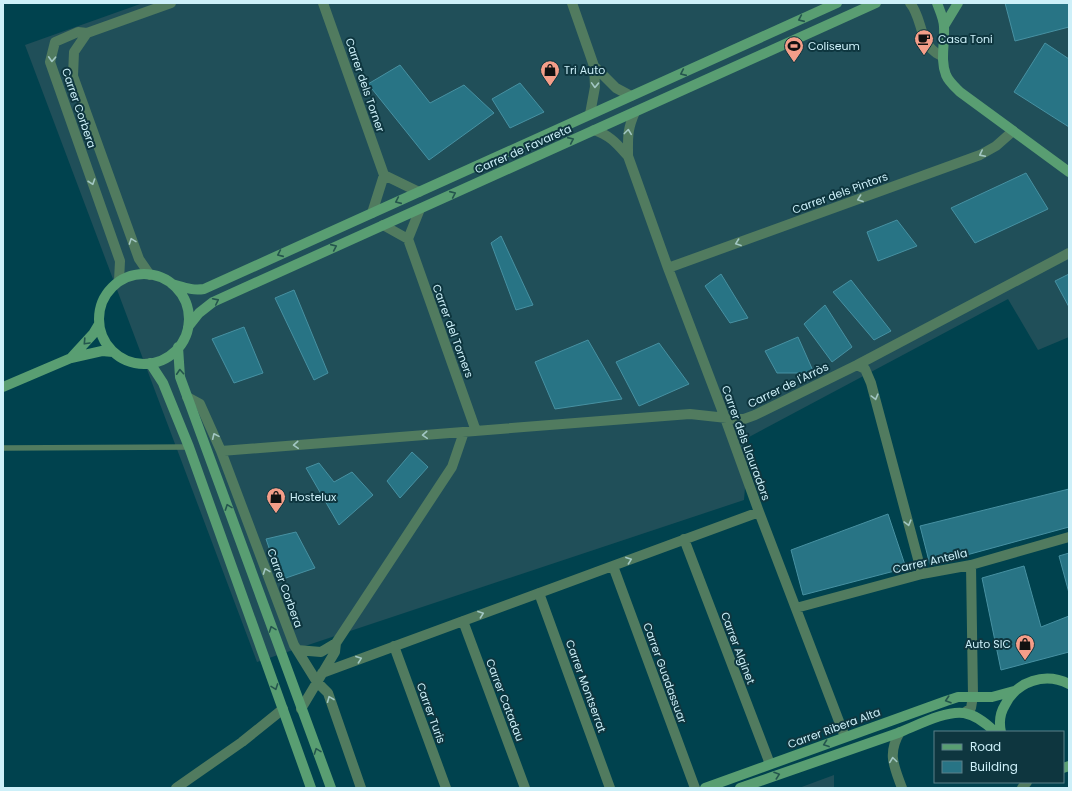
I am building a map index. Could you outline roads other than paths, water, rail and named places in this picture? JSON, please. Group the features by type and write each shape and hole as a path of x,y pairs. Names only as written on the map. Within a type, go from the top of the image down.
{"street":[{"path":"88,33 171,3"},
{"name":"Carrer dels Torner","path":"323,3 384,175"},
{"path":"572,3 594,66 595,87 590,114"},
{"name":"Carrer de Favareta","path":"172,284 189,289 204,289 837,3"},
{"name":"Carrer de Favareta","path":"188,327 205,307 213,302 876,3"},
{"path":"910,3 918,16 926,41 934,51 943,57"},
{"path":"937,3 944,26 943,65 946,75 951,83 960,92 1069,172"},
{"path":"944,26 958,3"},
{"name":"Carrer Corbera","path":"88,33 78,32 55,42 50,62 120,261 119,281"},
{"name":"Carrer Corbera","path":"88,33 74,52 73,76 139,259 150,275"},
{"path":"594,66 616,88 630,96"},
{"name":"Carrer dels Llauradors","path":"635,112 628,134 628,156 759,512 845,737"},
{"name":"Carrer dels Llauradors","path":"594,130 604,133 613,139 628,156"},
{"name":"Carrer dels Pintors","path":"668,268 980,155 996,146 1013,131"},
{"path":"372,213 384,175 419,192"},
{"path":"383,226 408,239 420,209"},
{"name":"Carrer del Torners","path":"408,239 476,431"},
{"name":"Carrer de l'Arròs","path":"221,451 690,414 736,419 744,418 755,415 857,365 1069,253"},
{"path":"139,274 150,275 161,278 172,284 180,293 186,304 188,327 184,338 171,355 150,363 137,363 124,359 113,352 106,344 101,334 99,312 103,300 110,289 119,281 129,276 139,274"},
{"path":"71,358 93,334 99,324"},
{"path":"178,347 180,377 331,788"},
{"path":"3,387 71,358 102,351 113,352"},
{"path":"150,363 163,383 189,447 311,788"},
{"path":"857,365 866,369 871,383 922,574"},
{"name":"Carrer Corbera","path":"187,397 200,404 221,451 294,645 320,677 328,693 362,788"},
{"path":"297,650 321,652 336,643 452,467 464,432"},
{"path":"320,677 394,646 759,512"},
{"name":"Carrer Antella","path":"796,608 922,574 970,565 1069,537"},
{"name":"Carrer Alginet","path":"684,539 770,764"},
{"path":"964,713 971,708 973,696 970,565"},
{"name":"Carrer Guadassuar","path":"613,566 695,788"},
{"name":"Carrer Montserrat","path":"539,593 610,788"},
{"name":"Carrer Catadau","path":"463,621 525,788"},
{"path":"301,709 335,652 336,643"},
{"name":"Carrer Turis","path":"394,646 446,788"},
{"path":"1000,731 1000,719 1003,708 1014,691 1024,684 1036,679 1049,678 1067,682"},
{"name":"Carrer Ribera Alta","path":"704,788 958,697 992,697 1014,691"},
{"path":"176,788 242,742 283,709"},
{"path":"740,788 947,714 964,713 975,717 994,731"},
{"path":"900,732 894,742 892,760 902,788"}],"lane":[{"path":"3,448 189,447"}],"place":[{"name":"Casa Toni","path":"924,56"},
{"name":"Coliseum","path":"794,63"},
{"name":"Tri Auto","path":"550,87"},
{"name":"Hostelux","path":"276,514"},
{"name":"Auto SIC","path":"1025,661"}]}
